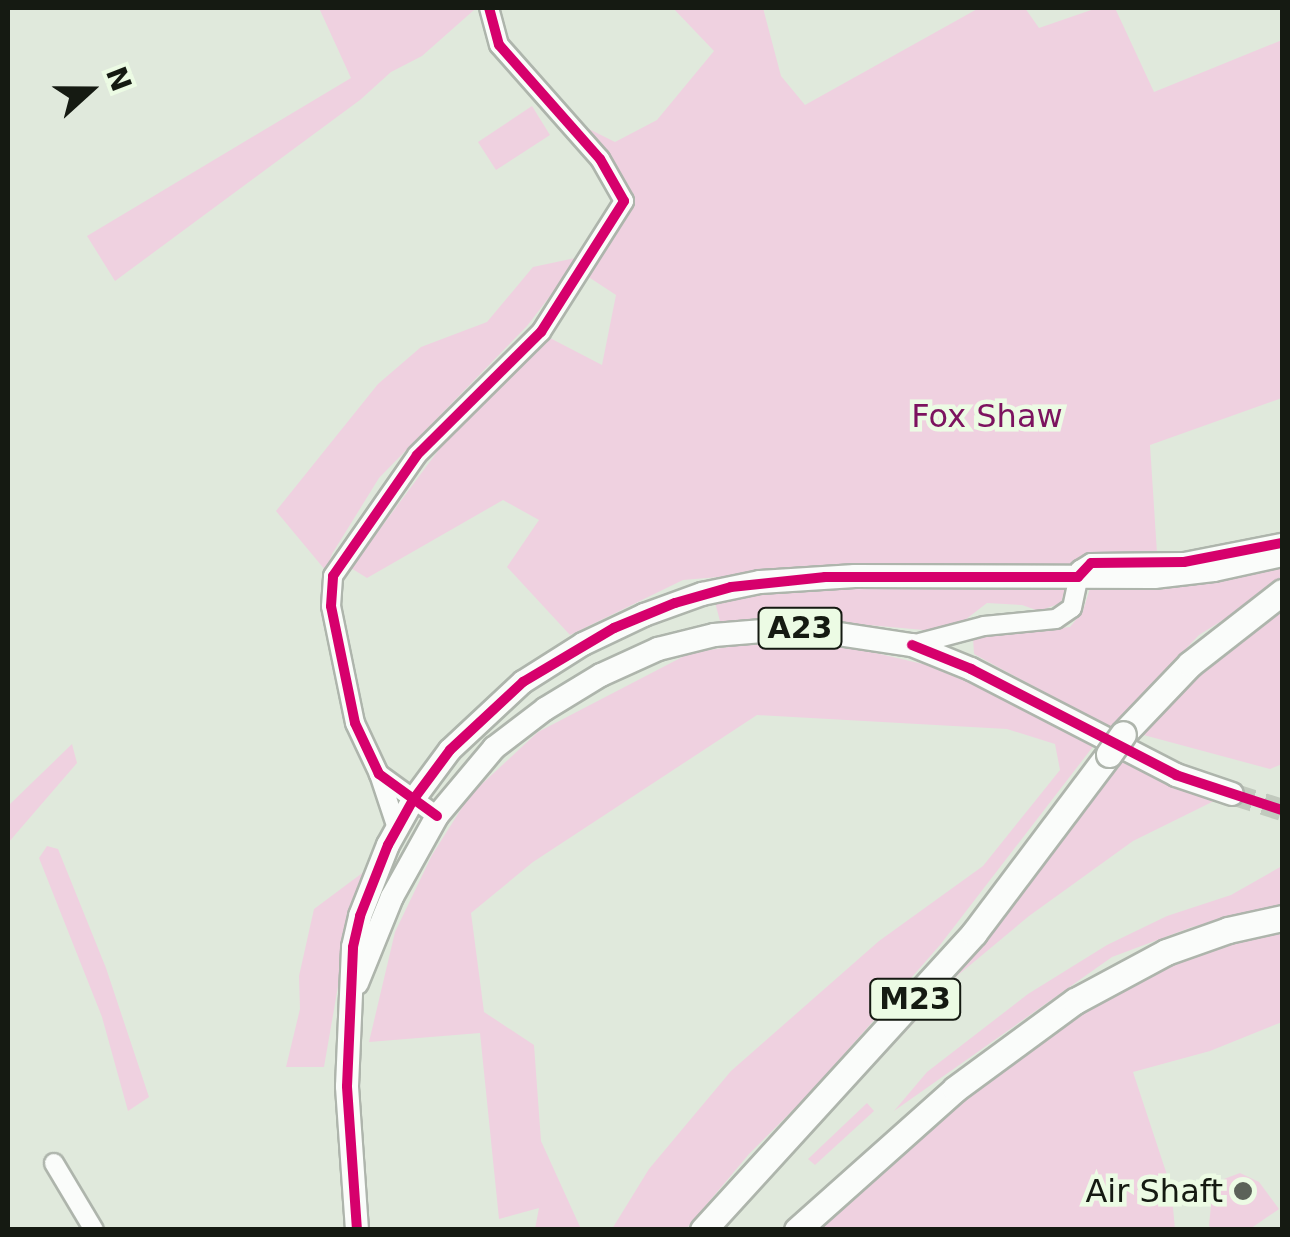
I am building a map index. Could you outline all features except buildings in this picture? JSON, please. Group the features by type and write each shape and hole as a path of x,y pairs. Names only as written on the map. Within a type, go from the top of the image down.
{"highway":[{"name":"M23","path":"703,1230 974,933 1116,744 1190,664 1282,592"},
{"name":"M23","path":"797,1230 956,1089 1075,1002 1166,952 1228,930 1282,918"}],"main road":[{"name":"A23","path":"357,1230 347,1086 353,947 360,916 413,800 471,727 524,682 583,644 674,603 760,582 825,576 1184,574 1282,555"},
{"name":"A23","path":"354,990 392,897 437,816 473,771 532,718 571,690 658,650 714,635 770,628 852,634 912,645 972,669 1176,775 1232,794"}],"street":[{"path":"397,828 379,774 355,723 331,606 333,576 417,456 540,332 624,201 600,160 499,46 489,8"},
{"path":"912,645 966,629 1065,615 1076,598 1078,577 1091,563 1184,562 1282,544"},
{"path":"966,629 961,648 972,669"},
{"path":"379,774 437,816"},
{"path":"54,1163 94,1230"}],"green space":[{"path":"319,8 474,10 422,56 391,72 360,100 115,281 87,236 351,78"},
{"name":"Fox Shaw","path":"673,8 763,8 781,76 805,105 979,8 1025,8 1039,28 1097,8 1115,8 1154,92 1282,40 1282,398 1150,445 1157,553 1092,553 1070,566 860,565 683,580 570,635 507,567 539,520 503,500 367,578 351,568 443,444 548,337 602,365 616,295 587,276 630,201 581,125 615,142 657,120 714,51"},
{"path":"532,106 550,135 496,170 478,142"},
{"path":"580,257 527,326 379,478 332,554 326,571 276,511 378,384 421,347 487,322 533,267"},
{"path":"1282,567 1282,583 1199,635 1110,728 974,654 973,637 1070,627 1083,611 1090,588 1156,587"},
{"path":"841,583 1066,585 1061,603 1039,611 1022,605 987,603 961,623 935,631 778,617 721,625 715,602"},
{"path":"1282,604 1282,764 1270,769 1140,734 1166,702"},
{"path":"761,642 837,644 927,665 1015,702 1095,744 940,945 810,1093 749,1154 686,1229 612,1229 649,1169 731,1071 879,941 983,866 1060,770 1055,744 1007,729 757,715 533,862 471,913 484,1012 534,1045 541,1141 581,1229 535,1229 539,1208 499,1219 480,1033 369,1042 395,932 432,855 470,795 538,732 690,653"},
{"path":"72,744 77,763 8,843 8,806"},
{"path":"1118,761 1216,800 1133,841 1029,916 957,976 724,1229 713,1230"},
{"path":"47,846 58,849 106,968 149,1097 128,1111 102,1017 39,858"},
{"path":"373,865 346,940 324,1067 286,1067 300,1009 299,976 314,909"},
{"path":"1282,866 1282,906 1192,927 1112,957 894,1111 927,1072 1028,994 1107,945 1167,916 1231,895"},
{"path":"1282,929 1282,1022 1210,1051 1133,1072 1171,1187 1175,1229 815,1230 986,1080 1073,1015 1158,968 1205,949"},
{"path":"867,1103 874,1111 815,1165 808,1159"},
{"path":"1240,1173 1259,1182 1279,1209 1250,1229 1214,1229 1209,1226 1212,1195 1224,1179"}],"tunnel":[{"path":"1232,794 1282,810"}],"cycle path":[{"path":"437,816 379,774 355,723 331,606 333,576 417,455 541,332 624,201 600,159 499,45 489,8"},
{"path":"357,1230 347,1086 353,947 360,916 388,845 413,800 450,750 523,682 614,628 675,603 731,587 825,577 1078,577 1091,563 1184,562 1282,543"},
{"path":"912,645 971,669 1176,775 1282,810"}],"place":[{"name":"Air Shaft","path":"1243,1191"}]}
